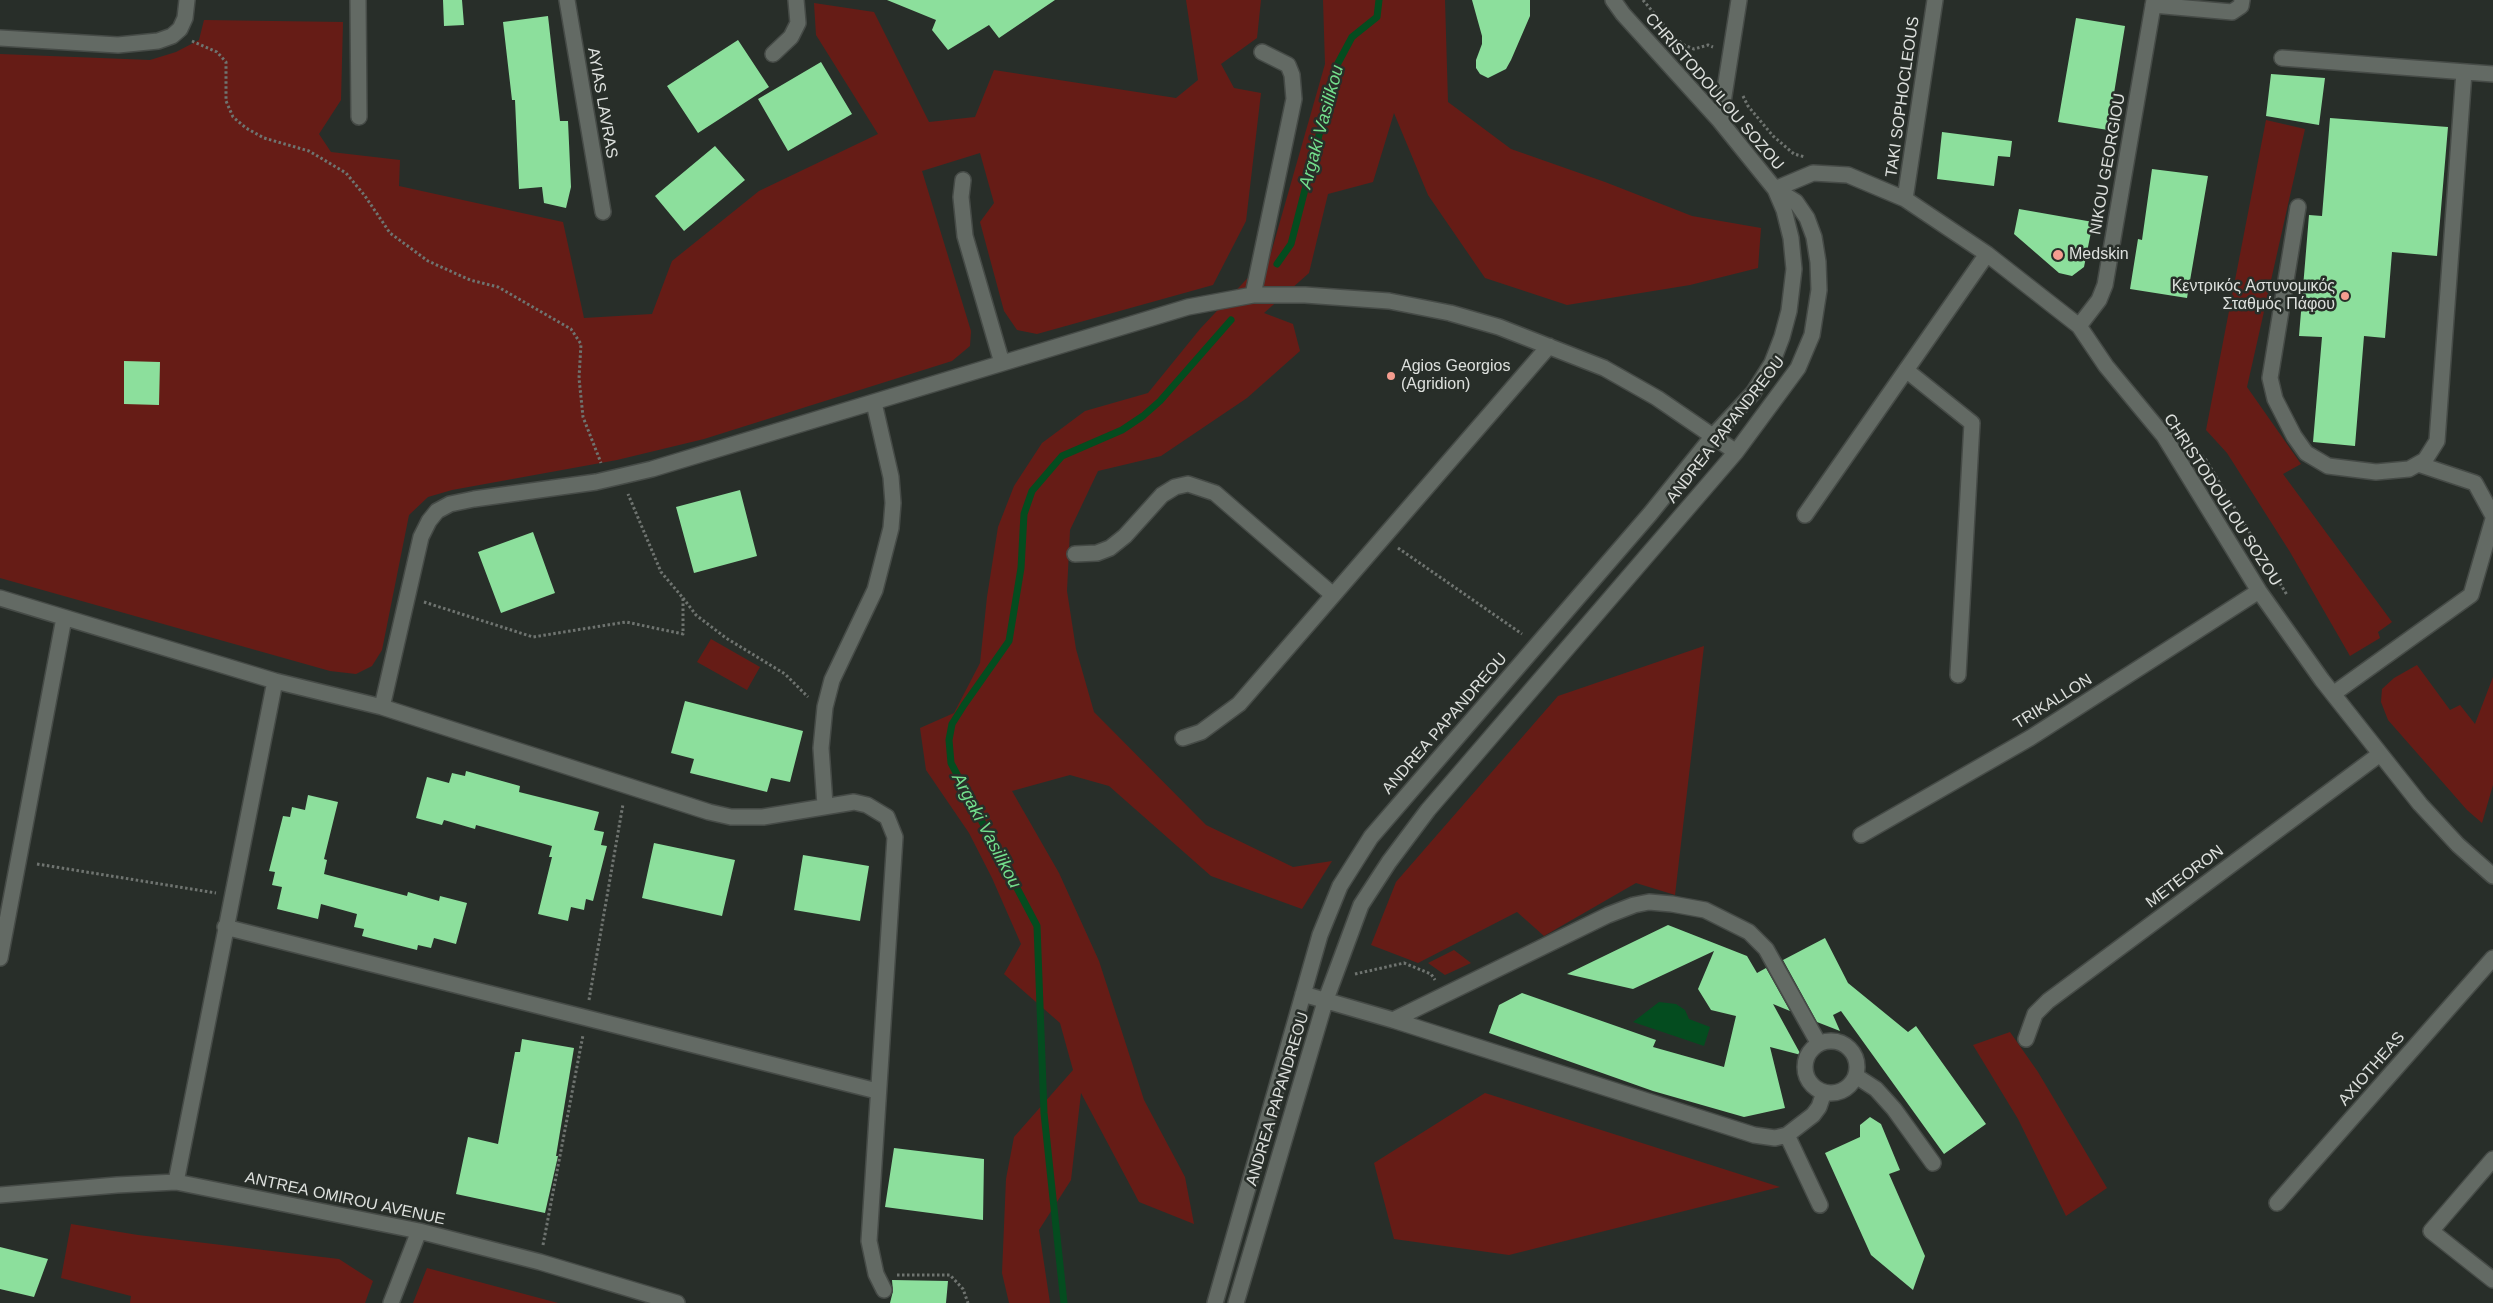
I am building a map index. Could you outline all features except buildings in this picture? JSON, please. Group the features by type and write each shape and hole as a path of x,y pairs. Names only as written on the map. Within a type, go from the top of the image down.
{"street":[{"path":"0,38 118,45 158,42 172,36 180,29 185,18 187,0"},
{"path":"358,0 359,117"},
{"name":"AYIAS LAVRAS","path":"567,0 603,212"},
{"path":"773,54 791,37 798,23 796,0"},
{"name":"CHRISTODOULOU SOZOU","path":"1613,0 1623,14 1720,121 1775,189 1813,173 1848,176 1906,199 1987,254 2079,326 2106,366 2164,436 2259,591 2333,694 2433,818 2493,876"},
{"path":"1720,121 1739,0"},
{"name":"TAKI SOPHOCLEOUS","path":"1906,199 1935,0"},
{"path":"2154,2 2232,12 2241,6 2242,0"},
{"name":"NIKOU GEORGIOU","path":"2079,326 2099,300 2105,284 2154,2"},
{"path":"1253,295 1294,99 1292,75 1288,65 1262,52"},
{"path":"2282,58 2493,74"},
{"path":"2298,206 2270,378 2275,399 2294,436 2306,453 2328,466 2376,472 2409,469 2425,460 2437,441 2464,72"},
{"path":"963,180 961,197 965,236 1002,363"},
{"name":"ANDREA PAPANDREOU","path":"1215,1303 1320,935 1340,886 1371,836 1644,521 1713,436 1753,393 1763,378 1777,351 1788,311 1794,269 1791,238 1784,210 1775,189"},
{"name":"ANDREA PAPANDREOU","path":"1236,1303 1325,1002 1361,905 1389,862 1428,810 1736,452 1798,368 1812,335 1819,290 1814,237 1807,218 1796,202 1775,189"},
{"path":"1805,515 1987,254"},
{"path":"382,707 421,537 429,521 437,511 450,504 614,478 874,404 1188,307 1253,295 1305,295 1389,301 1450,313 1549,346 1604,368 1657,398 1736,452"},
{"path":"1183,738 1201,732 1239,704 1549,346"},
{"path":"1906,370 1972,423 1958,675"},
{"path":"825,805 821,748 825,707 832,680 875,590 891,528 893,503 891,477 874,404"},
{"path":"2333,694 2471,595 2493,518 2475,482 2418,464"},
{"path":"1075,554 1097,553 1110,548 1125,536 1162,495 1175,487 1188,484 1215,493 1333,595"},
{"name":"TRIKALLON","path":"1861,836 2030,738 2259,591"},
{"path":"0,598 275,681 382,707 724,816 762,817 825,805 854,802 867,804 886,817 895,837 877,1090 869,1241 876,1274 884,1290"},
{"path":"0,958 64,618"},
{"path":"176,1182 275,681"},
{"name":"METEORON","path":"2026,1039 2035,1014 2048,1001 2380,754"},
{"path":"1393,1020 1634,905 1649,902 1705,910 1749,932 1766,949 1819,1044"},
{"path":"225,927 877,1090"},
{"name":"AXIOTHEAS","path":"2277,1203 2493,958"},
{"path":"1303,994 1325,1002 1393,1020 1754,1134 1775,1138 1787,1135 1813,1115 1819,1107 1824,1092"},
{"path":"1833,1041 1846,1046 1855,1056 1856,1076 1843,1090 1824,1092 1818,1090 1809,1080 1806,1067 1809,1053 1819,1044 1833,1041"},
{"path":"1856,1076 1876,1089 1894,1109 1934,1164"},
{"path":"1787,1135 1820,1204"},
{"path":"2493,1159 2431,1231 2493,1280"},
{"name":"ANTREA OMIROU AVENUE","path":"0,1196 118,1184 176,1182 419,1231 540,1262 677,1303"},
{"path":"391,1303 419,1231"}],"path":[{"path":"1643,0 1673,36 1684,45 1694,49 1708,45 1731,55"},
{"path":"172,36 203,44 217,52 226,62 226,101 233,117 246,128 264,138 308,151 346,173 365,196 390,233 428,261 470,280 498,287 571,329 581,344 579,378 582,417 661,572 696,615 726,638 785,674 810,699"},
{"path":"1742,93 1748,106 1772,136 1794,154 1810,158"},
{"path":"2193,446 2206,460 2291,602"},
{"path":"1383,538 1536,644"},
{"path":"407,597 533,636 626,622 683,634 683,598"},
{"path":"18,861 231,896"},
{"path":"1355,974 1404,963 1431,974 1446,994"},
{"path":"876,1274 950,1275 963,1289 968,1303"}],"shaded area":[{"path":"1186,0 1261,0 1257,38 1221,64 1234,88 1261,93 1246,221 1213,285 1037,334 1017,330 1004,311 980,222 994,203 980,153 922,171 971,331 970,346 952,361 704,439 617,460 452,490 428,497 409,515 382,650 372,666 356,674 330,671 0,578 0,54 150,60 176,52 199,40 204,20 343,22 341,100 319,134 331,152 400,160 399,186 563,222 584,318 652,314 672,261 759,191 878,134 816,35 814,3 874,12 929,122 975,117 994,70 1176,98 1198,80"},
{"path":"1323,0 1445,0 1448,102 1511,149 1605,182 1692,216 1761,228 1758,268 1690,285 1567,305 1485,278 1428,195 1394,113 1373,182 1328,194 1309,273 1264,313 1293,324 1300,351 1247,398 1161,456 1098,471 1070,530 1067,591 1076,649 1094,712 1206,825 1293,867 1332,861 1302,909 1211,876 1109,786 1070,775 1012,791 1059,873 1099,961 1144,1100 1185,1177 1194,1224 1139,1202 1081,1093 1071,1180 1039,1230 1050,1303 1009,1303 1002,1273 1006,1179 1014,1137 1073,1070 1060,1023 1004,974 1021,944 992,878 969,833 926,770 920,728 954,713 980,663 987,597 998,527 1014,486 1042,443 1085,411 1148,393 1200,329 1271,253 1325,64"},
{"path":"2266,120 2305,129 2247,387 2301,464 2283,474 2392,622 2378,632 2380,638 2350,656 2290,552 2227,453 2206,430"},
{"path":"711,639 760,667 747,690 697,662"},
{"path":"1704,646 1675,895 1636,883 1544,936 1517,912 1418,963 1371,945 1396,882 1558,696"},
{"path":"2417,665 2450,710 2460,705 2475,724 2493,677 2493,785 2482,823 2467,810 2388,720 2381,702 2382,689 2394,678"},
{"path":"1454,950 1471,963 1445,975 1428,963"},
{"path":"1659,1002 1676,1004 1685,1010 1689,1019 1710,1027 1704,1046 1633,1022"},
{"path":"2010,1032 2038,1072 2107,1188 2066,1216 2018,1119 1973,1045"},
{"path":"1485,1093 1780,1187 1509,1255 1394,1239 1374,1163"},
{"path":"71,1224 138,1235 339,1259 373,1281 365,1303 130,1303 131,1296 61,1278"},
{"path":"427,1268 558,1303 413,1303"}],"waterway":[{"name":"Argaki Vasilikou","path":"1277,264 1291,244 1337,65 1352,37 1377,17 1379,0"},
{"name":"Argaki Vasilikou","path":"1064,1303 1044,1113 1037,926 951,763 949,740 952,724 1009,641 1021,568 1024,514 1032,491 1062,456 1122,430 1143,416 1160,401 1231,320"}],"place":[{"name":"Medskin","path":"2058,255"},
{"name":"Κεντρικός Αστυνομικός Σταθμός Πάφου","path":"2345,296"},
{"name":"Agios Georgios (Agridion)","path":"1391,376"}]}
